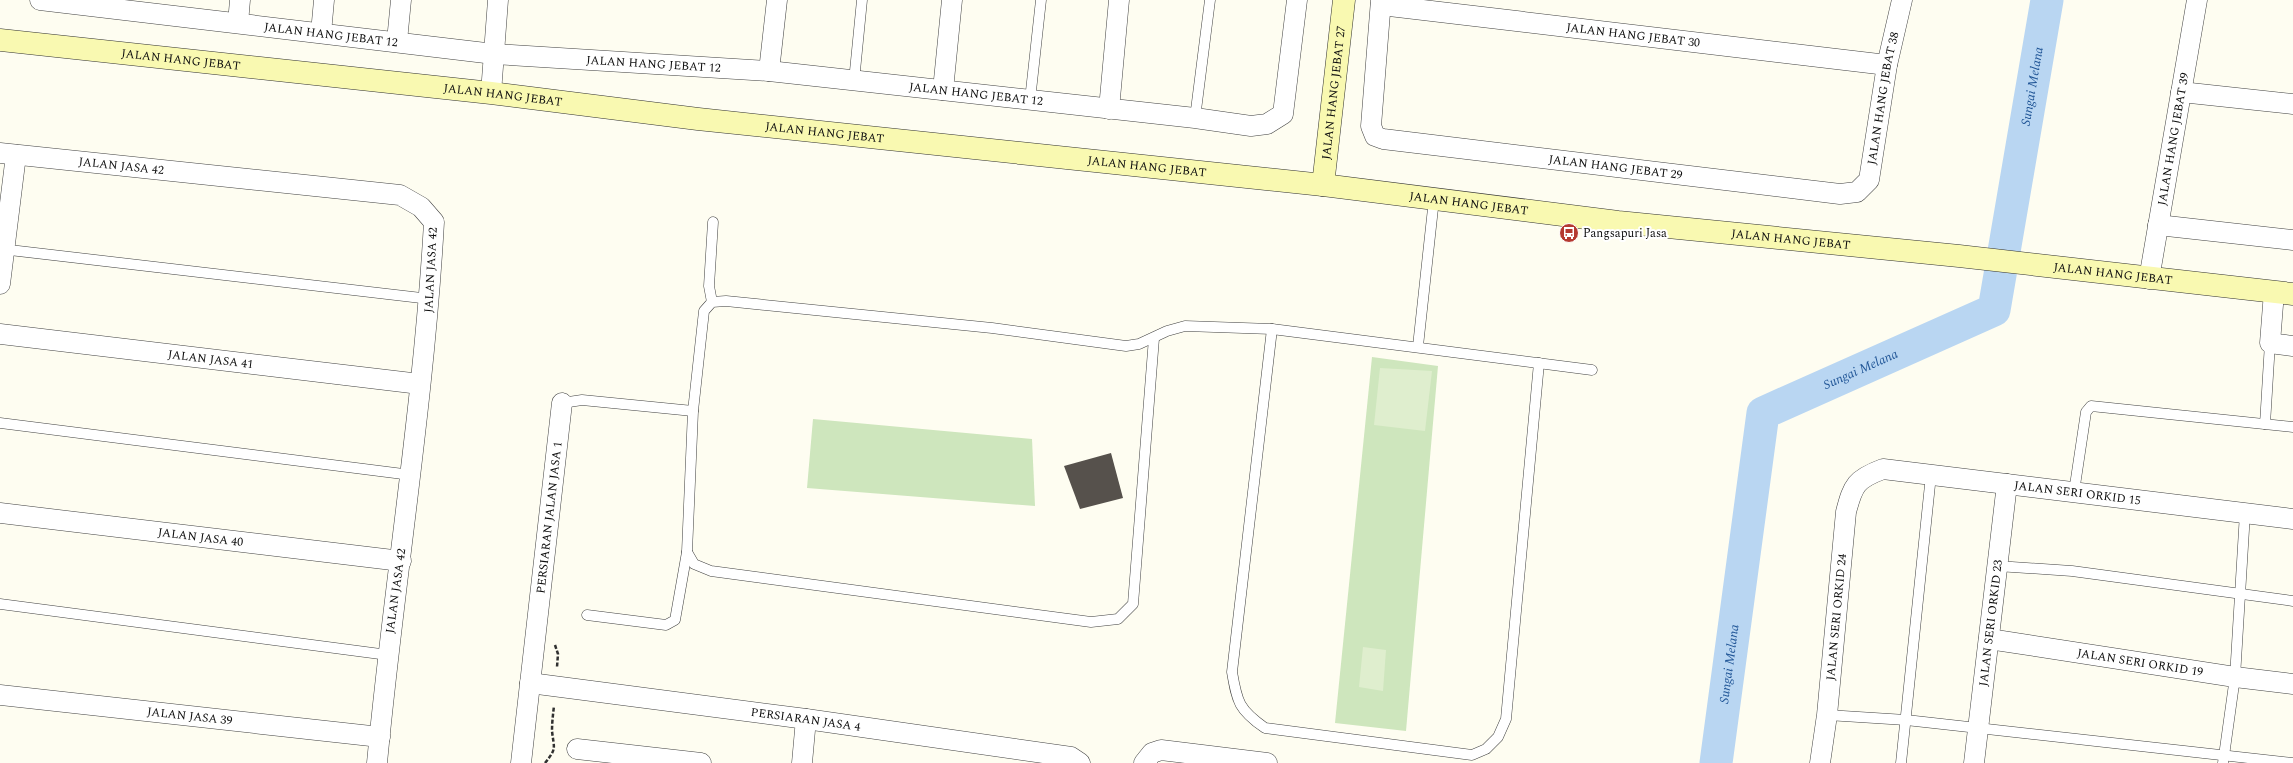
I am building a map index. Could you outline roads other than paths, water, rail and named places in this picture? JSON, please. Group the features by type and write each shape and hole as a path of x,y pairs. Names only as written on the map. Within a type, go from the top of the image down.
{"street":[{"name":"JALAN HANG JEBAT 12","path":"40,0 148,6 238,23 494,54 769,72 1195,118 1251,126 1267,124 1283,114 1297,0"},
{"path":"238,23 240,0"},
{"path":"321,33 324,0"},
{"path":"396,41 401,0"},
{"path":"491,93 498,0"},
{"path":"769,72 778,0"},
{"path":"943,90 952,0"},
{"path":"1109,109 1119,0"},
{"name":"JALAN HANG JEBAT 27","path":"1323,186 1344,0"},
{"name":"JALAN HANG JEBAT 38","path":"1857,192 1869,180 1887,65 1902,0"},
{"name":"JALAN HANG JEBAT 39","path":"2149,279 2197,0"},
{"name":"JALAN HANG JEBAT 30","path":"1381,3 1887,65"},
{"name":"JALAN HANG JEBAT 29","path":"1381,3 1371,126 1375,136 1383,139 1840,194 1857,192"},
{"name":"JALAN HANG JEBAT","path":"0,40 491,93 706,120 1323,186 1618,222 1959,256 2149,279 2284,293"},
{"path":"2181,92 2293,104"},
{"path":"0,284 8,154"},
{"name":"JALAN JASA 42","path":"8,154 400,195 421,207 434,222 430,299 401,561 388,655 377,763"},
{"path":"2158,225 2293,240"},
{"path":"2284,293 2270,344 2293,346"},
{"name":"JALAN JASA 41","path":"0,334 420,384"},
{"name":"PERSIARAN JALAN JASA 1","path":"521,763 562,403"},
{"name":"JALAN SERI ORKID 15","path":"1864,476 1883,469 2293,519"},
{"name":"JALAN SERI ORKID 24","path":"1820,763 1827,715 1846,512 1851,491 1864,476"},
{"name":"JALAN SERI ORKID 23","path":"1974,763 2006,484"},
{"name":"JALAN JASA 40","path":"0,513 401,561"},
{"name":"JALAN SERI ORKID 19","path":"1989,639 2235,677 2293,684"},
{"name":"PERSIARAN JASA 4","path":"530,683 806,719 1071,757 1080,763"},
{"name":"JALAN JASA 39","path":"0,695 380,737"},
{"path":"802,763 806,719"},
{"path":"577,749 701,763"},
{"path":"1144,763 1152,753 1161,750 1267,763"}],"lane":[{"path":"854,81 862,0"},
{"path":"1030,100 1041,0"},
{"path":"1195,118 1210,0"},
{"path":"1418,346 1434,199"},
{"path":"712,302 709,286 713,222"},
{"path":"3,249 430,299"},
{"path":"587,615 666,625 672,623 674,620 687,552 693,411 704,312 712,302 726,301 992,328 1126,346 1139,344 1167,331 1185,326 1272,328 1592,370"},
{"path":"1272,328 1232,672 1236,700 1250,718 1265,728 1412,748 1472,755 1486,749 1498,737 1506,719 1539,363"},
{"path":"687,552 694,564 711,571 1091,622 1118,619 1133,604 1154,338"},
{"path":"2265,424 2270,344"},
{"name":"PERSIARAN JALAN JASA 1","path":"562,403 582,400 693,411"},
{"path":"2074,492 2086,412 2091,406 2293,427"},
{"path":"0,423 410,475"},
{"path":"1901,763 1931,475"},
{"path":"2223,758 2235,677 2245,513"},
{"path":"1997,566 2072,571 2239,595 2293,601"},
{"path":"0,604 388,655"},
{"path":"1827,715 1906,720 1978,727 2223,758 2293,762"}],"waterway":[{"name":"Sungai Melana","path":"1716,763 1763,413 1994,310 2047,0"}],"place":[{"name":"Pangsapuri Jasa","path":"1569,233"}]}
